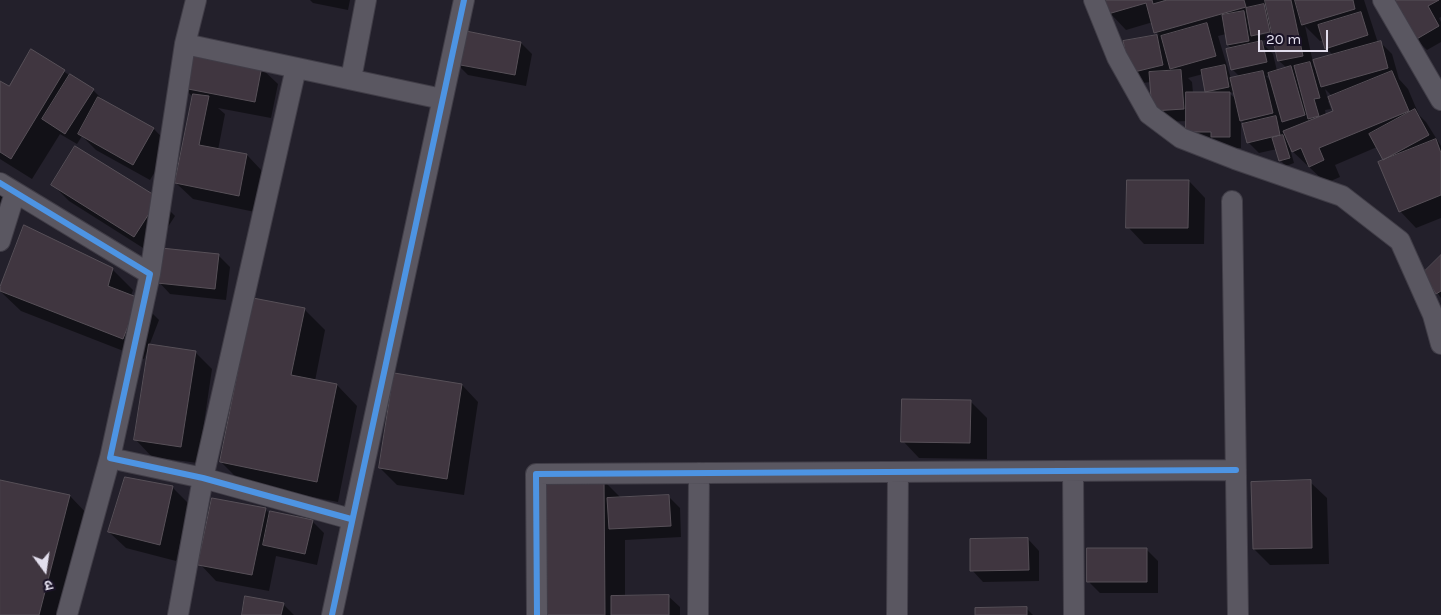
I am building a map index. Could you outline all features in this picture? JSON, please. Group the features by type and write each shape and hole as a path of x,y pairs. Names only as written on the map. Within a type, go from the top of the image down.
{"street":[{"path":"67,615 110,458 150,274 185,44 196,0"},
{"path":"351,79 366,0"},
{"path":"332,615 464,0"},
{"path":"1094,0 1117,57 1149,114 1181,138 1342,196 1400,241 1433,315 1441,344"},
{"path":"1383,0 1441,100"},
{"path":"185,44 442,99"},
{"path":"178,615 203,478 296,68"},
{"path":"0,241 7,188 150,274"},
{"path":"1232,201 1238,615"},
{"path":"110,458 203,478 352,518"},
{"path":"537,615 536,474 1236,470"},
{"path":"1073,471 1074,615"},
{"path":"897,615 898,472"},
{"path":"698,615 699,473"}],"building":[{"path":"1105,0 1152,0 1153,4 1167,0 1244,0 1246,7 1154,33 1146,3 1108,14"},
{"path":"1265,0 1291,0 1303,56 1278,61"},
{"path":"1295,0 1353,0 1355,9 1302,25"},
{"path":"1392,0 1439,0 1428,6 1439,26 1415,40"},
{"path":"1264,4 1270,32 1251,36 1246,8"},
{"path":"1244,11 1249,41 1227,45 1222,15"},
{"path":"1361,12 1368,35 1325,49 1318,25"},
{"path":"1207,23 1216,56 1170,69 1161,36"},
{"path":"461,30 521,42 515,75 455,64"},
{"path":"1157,35 1163,65 1130,73 1123,41"},
{"path":"1262,41 1267,62 1231,70 1226,49"},
{"path":"1381,41 1388,68 1321,87 1313,60"},
{"path":"31,49 65,70 11,159 0,152 0,81 9,86"},
{"path":"190,52 262,66 255,102 183,88"},
{"path":"1310,62 1320,98 1314,99 1319,116 1308,119 1294,66"},
{"path":"1225,65 1229,87 1205,92 1201,70"},
{"path":"1291,66 1305,115 1282,122 1268,73"},
{"path":"1181,70 1184,109 1152,111 1149,72"},
{"path":"1263,71 1273,113 1240,121 1230,78"},
{"path":"1392,71 1409,111 1319,148 1324,160 1309,167 1301,148 1292,152 1283,131 1333,111 1328,97"},
{"path":"70,74 94,89 65,134 42,119"},
{"path":"1186,92 1230,92 1230,137 1211,137 1211,132 1186,132"},
{"path":"193,94 209,96 199,145 247,154 239,196 175,183"},
{"path":"98,97 154,128 133,165 78,134"},
{"path":"1415,109 1429,135 1383,160 1369,134"},
{"path":"1276,116 1280,135 1247,143 1242,124"},
{"path":"1283,135 1290,158 1279,161 1272,138"},
{"path":"1436,139 1441,153 1441,195 1399,212 1378,162"},
{"path":"75,146 159,198 134,237 51,185"},
{"path":"1127,180 1189,180 1188,228 1126,228"},
{"path":"24,225 113,268 108,286 139,298 123,339 0,291"},
{"path":"161,248 219,254 215,289 157,283"},
{"path":"1441,255 1441,291 1436,294 1423,273"},
{"path":"253,298 305,308 291,375 337,384 317,482 220,462"},
{"path":"149,344 196,351 181,447 134,440"},
{"path":"394,373 462,384 447,479 379,468"},
{"path":"902,399 971,400 970,443 901,442"},
{"path":"125,477 173,486 160,545 108,532"},
{"path":"0,480 70,495 39,615 0,615"},
{"path":"543,480 604,480 605,615 544,615"},
{"path":"1311,480 1312,548 1253,549 1251,482"},
{"path":"669,495 671,526 609,529 607,498"},
{"path":"212,498 266,508 252,575 198,565"},
{"path":"270,511 313,520 305,554 263,545"},
{"path":"1028,538 1029,570 970,571 970,539"},
{"path":"1087,548 1147,548 1147,582 1087,582"},
{"path":"669,595 669,615 611,615 611,596"},
{"path":"245,596 284,603 281,615 242,615"},
{"path":"1027,607 1027,615 975,615 975,608"}],"cycle path":[{"path":"332,615 464,0"},
{"path":"0,183 150,274 110,458 203,478 351,519"},
{"path":"537,615 536,474 1236,470"}]}
